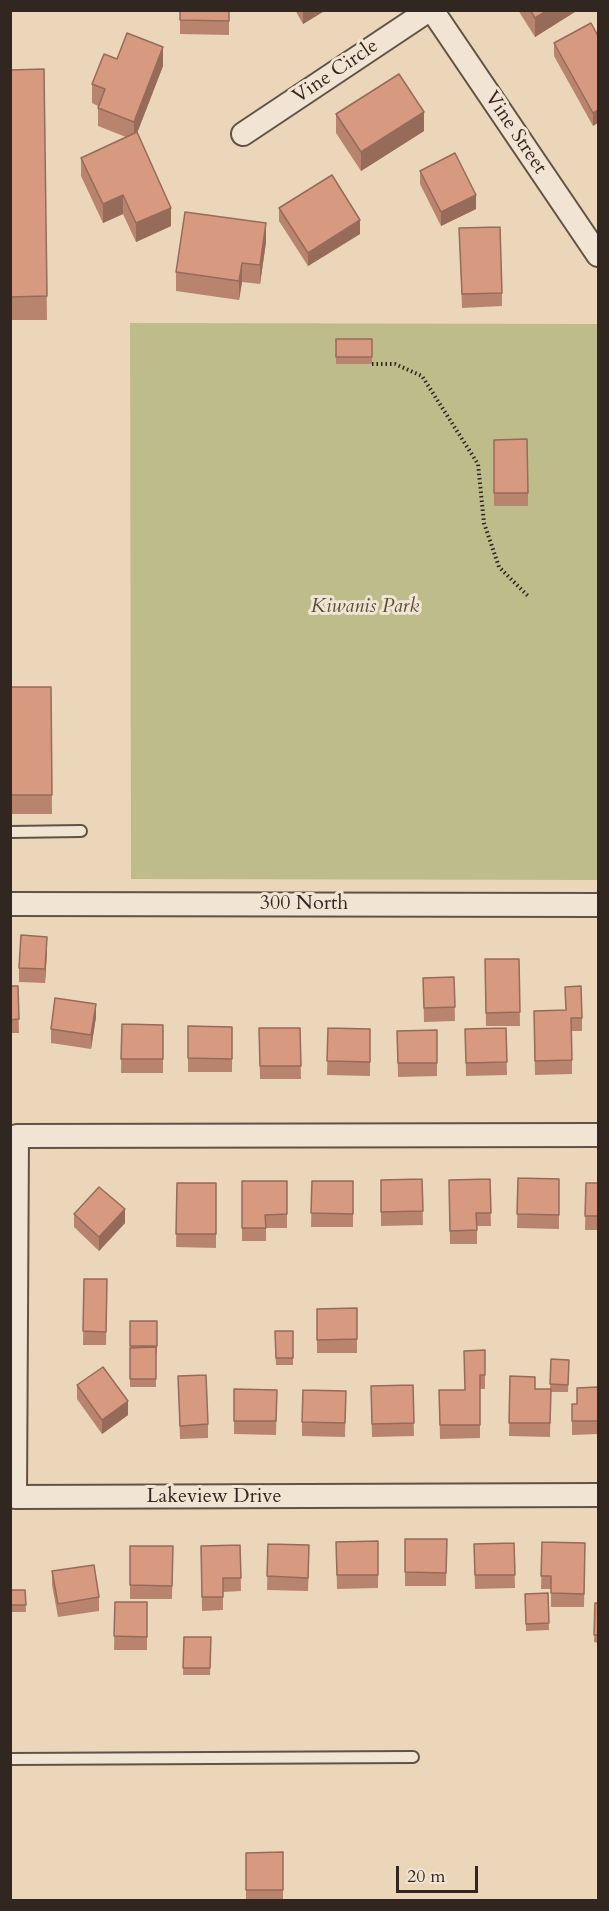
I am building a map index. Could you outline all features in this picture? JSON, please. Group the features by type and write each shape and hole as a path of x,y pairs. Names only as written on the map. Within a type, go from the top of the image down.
{"street":[{"name":"Vine Circle","path":"243,134 431,10"},
{"name":"Vine Street","path":"431,10 598,255"},
{"name":"300 North","path":"10,904 598,905"},
{"name":"Lakeview Drive","path":"598,1135 17,1136 13,1312 15,1497 598,1495"}],"lane":[{"path":"10,832 81,831"},
{"path":"10,1759 413,1757"}],"path":[{"path":"372,364 395,364 422,376 478,464 484,523 499,567 528,597"}],"green space":[{"name":"Kiwanis Park","path":"130,323 598,324 598,880 131,879"}],"building":[{"path":"180,10 229,10 229,21 180,20"},
{"path":"530,10 548,10 535,18"},
{"path":"591,23 598,36 598,110 593,113 554,43"},
{"path":"127,33 163,47 134,122 98,108 105,89 92,84 104,54 117,59"},
{"path":"44,69 47,296 10,297 10,70"},
{"path":"399,74 424,112 361,152 336,114"},
{"path":"137,132 171,208 136,223 123,195 103,204 81,158"},
{"path":"455,153 476,195 441,212 420,171"},
{"path":"332,175 360,220 308,253 279,208"},
{"path":"185,212 266,223 260,265 242,263 239,281 176,272"},
{"path":"500,227 502,293 462,294 459,228"},
{"path":"336,339 372,339 372,357 336,357"},
{"path":"527,439 528,493 494,493 494,440"},
{"path":"10,687 51,687 52,795 10,795"},
{"path":"21,935 47,937 45,969 19,968"},
{"path":"485,959 519,959 520,1012 486,1013"},
{"path":"454,977 455,1007 424,1008 423,978"},
{"path":"10,986 18,986 19,1019 10,1020"},
{"path":"581,986 582,1018 571,1018 572,1060 535,1061 534,1011 566,1010 565,987"},
{"path":"55,998 96,1004 91,1035 51,1029"},
{"path":"122,1024 163,1025 163,1059 121,1059"},
{"path":"188,1026 232,1027 232,1059 188,1058"},
{"path":"259,1028 300,1028 301,1066 260,1066"},
{"path":"328,1028 370,1029 370,1062 327,1061"},
{"path":"506,1028 507,1062 466,1063 465,1029"},
{"path":"437,1030 437,1063 398,1063 397,1031"},
{"path":"518,1178 559,1179 559,1215 517,1214"},
{"path":"422,1179 423,1211 381,1212 381,1180"},
{"path":"490,1179 491,1213 476,1213 477,1230 450,1231 449,1180"},
{"path":"242,1181 287,1181 287,1214 265,1215 266,1228 242,1228"},
{"path":"312,1181 353,1181 353,1214 311,1213"},
{"path":"177,1183 216,1183 216,1234 176,1234"},
{"path":"586,1183 598,1183 598,1216 585,1216"},
{"path":"99,1187 125,1209 99,1237 74,1214"},
{"path":"84,1279 107,1279 106,1332 83,1331"},
{"path":"357,1308 357,1339 317,1340 317,1309"},
{"path":"130,1321 157,1321 157,1346 130,1346"},
{"path":"275,1331 293,1331 293,1358 276,1358"},
{"path":"156,1347 156,1379 130,1379 130,1348"},
{"path":"485,1350 485,1375 480,1375 480,1425 440,1425 439,1390 465,1390 464,1351"},
{"path":"551,1359 569,1360 568,1385 550,1384"},
{"path":"103,1367 128,1401 102,1420 77,1385"},
{"path":"206,1375 208,1424 180,1426 178,1376"},
{"path":"510,1376 535,1377 535,1389 551,1389 550,1423 509,1423"},
{"path":"413,1385 414,1423 372,1424 371,1386"},
{"path":"598,1387 598,1421 572,1421 572,1404 577,1404 577,1388"},
{"path":"234,1389 277,1390 276,1421 234,1421"},
{"path":"303,1390 346,1391 345,1423 302,1422"},
{"path":"405,1539 447,1539 446,1573 405,1572"},
{"path":"378,1541 378,1575 337,1575 336,1542"},
{"path":"542,1542 585,1543 584,1594 551,1593 551,1576 541,1576"},
{"path":"514,1543 515,1575 475,1575 474,1544"},
{"path":"268,1544 309,1545 308,1578 267,1576"},
{"path":"240,1545 241,1578 223,1578 223,1597 202,1597 201,1546"},
{"path":"130,1546 173,1546 172,1586 130,1585"},
{"path":"94,1565 99,1597 58,1604 52,1571"},
{"path":"10,1590 25,1590 26,1605 10,1605"},
{"path":"548,1593 549,1623 526,1624 525,1594"},
{"path":"115,1602 147,1602 147,1637 114,1636"},
{"path":"595,1603 598,1603 598,1635 594,1635"},
{"path":"184,1637 211,1637 210,1668 183,1668"},
{"path":"283,1852 283,1890 246,1890 246,1853"}]}
